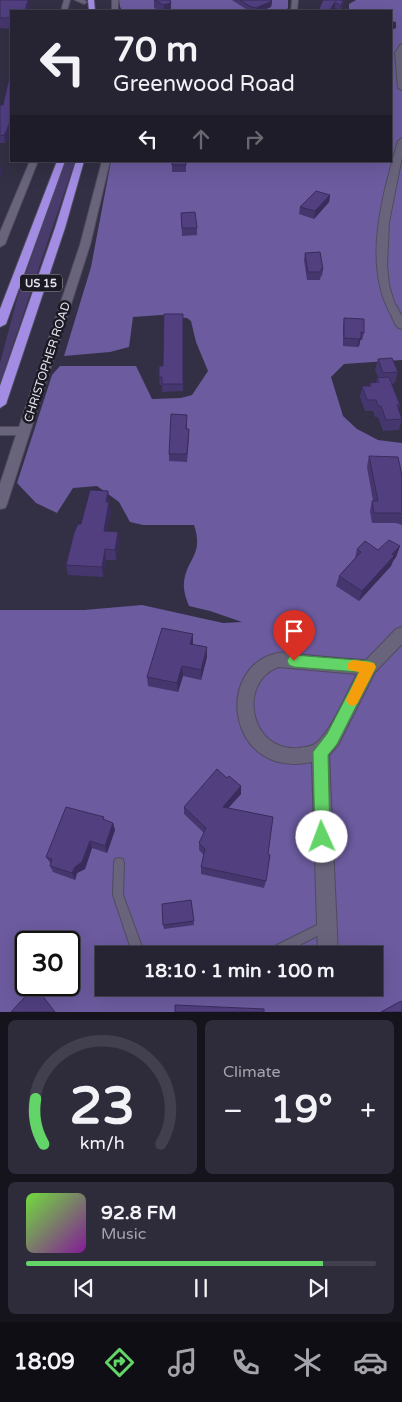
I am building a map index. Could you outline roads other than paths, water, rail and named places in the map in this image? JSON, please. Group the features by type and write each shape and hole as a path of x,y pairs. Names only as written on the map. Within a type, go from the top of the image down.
{"highway":[{"name":"US 15","path":"0,324 61,162"},
{"name":"US 15","path":"0,404 60,228 80,162"}],"street":[{"path":"402,46 399,53 402,88"},
{"path":"402,141 386,205 382,270 389,300 402,326"},
{"path":"0,244 34,162"},
{"name":"CHRISTOPHER ROAD","path":"0,504 90,226 106,162"},
{"path":"0,210 14,210"},
{"path":"0,430 25,431"},
{"path":"369,667 277,660 262,667 253,677 245,698 245,715 251,733 262,749 281,756 302,756 320,752 332,739 369,667 402,634"},
{"path":"320,752 328,946"}],"lane":[{"path":"119,863 118,895 136,946"},
{"path":"285,946 327,924"}]}
